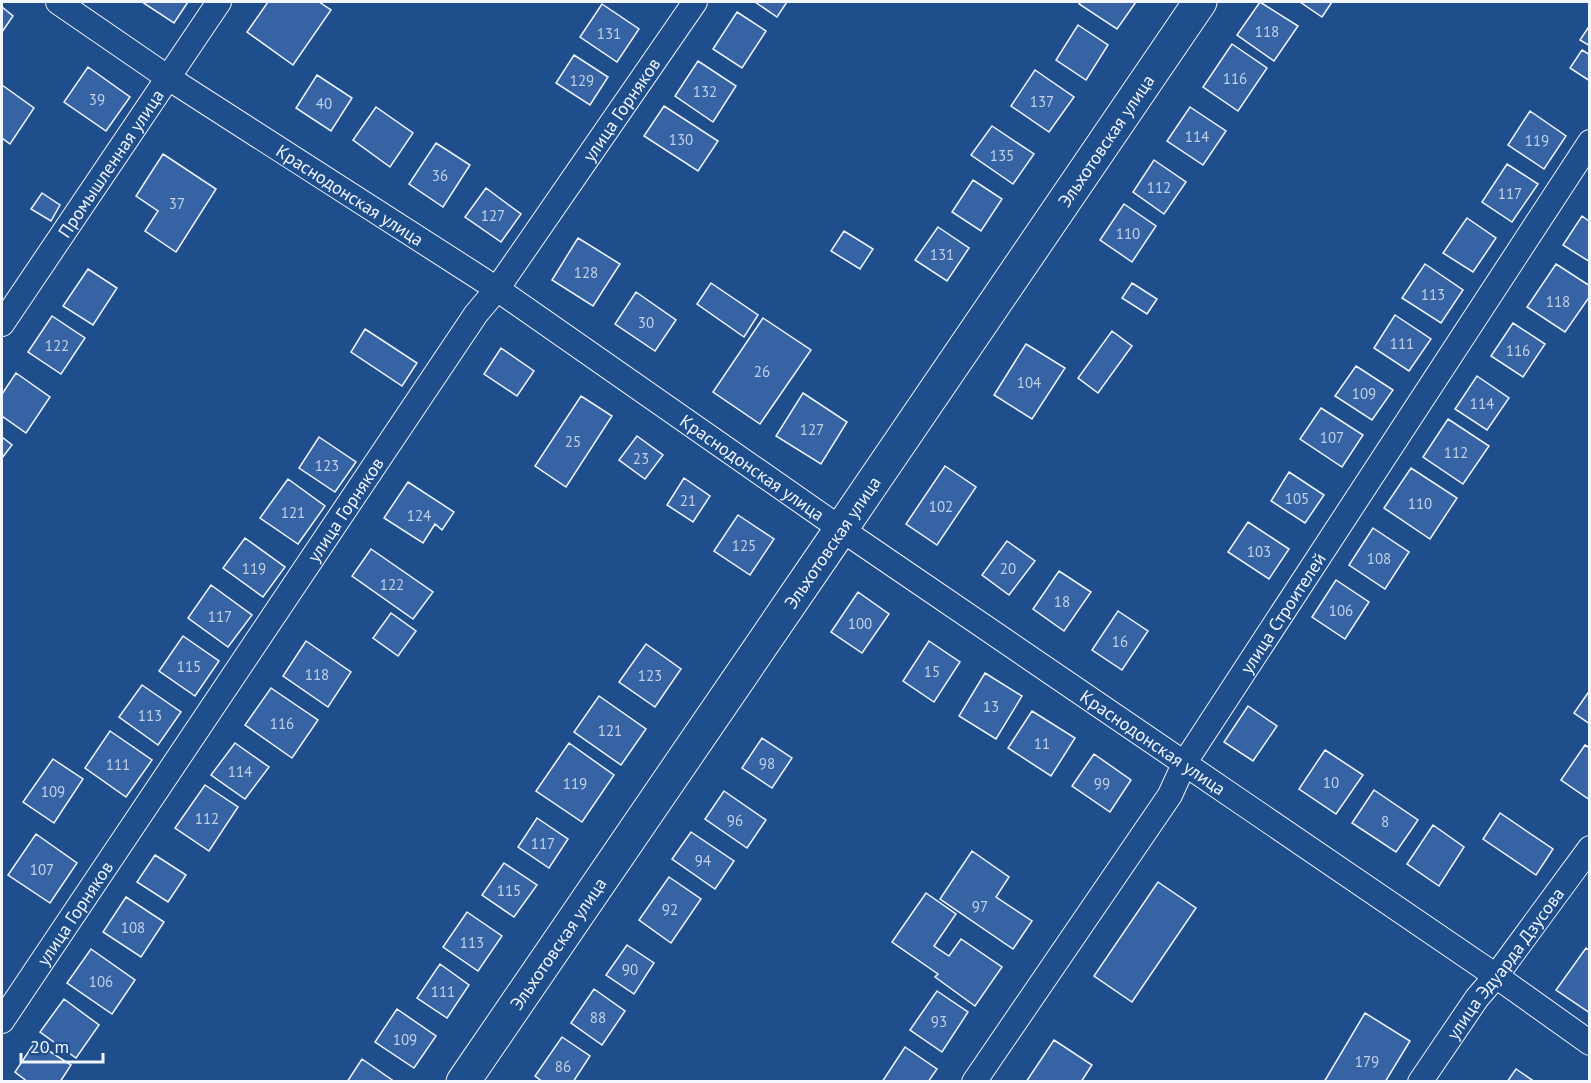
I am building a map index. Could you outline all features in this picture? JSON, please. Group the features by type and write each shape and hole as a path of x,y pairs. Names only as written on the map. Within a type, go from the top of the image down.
{"street":[{"name":"Краснодонская улица","path":"58,2 167,77 497,289 841,529 1496,975 1590,1043"},
{"name":"Промышленная улица","path":"2,324 219,2"},
{"name":"улица Горняков","path":"2,1021 476,314 497,289 695,2"},
{"name":"Эльхотовская улица","path":"463,1082 1200,2"},
{"name":"улица Строителей","path":"974,1082 1170,795 1185,762 1590,142"},
{"name":"улица Эдуарда Дзусова","path":"1420,1082 1477,998 1590,848"}],"building":[{"path":"142,2 188,2 174,23"},
{"path":"268,2 319,2 331,10 293,65 247,32"},
{"path":"755,2 787,2 777,17"},
{"path":"1081,2 1136,2 1117,29 1079,4"},
{"path":"1260,2 1298,26 1274,61 1237,35"},
{"path":"1300,2 1332,2 1322,17"},
{"path":"602,4 639,29 617,62 580,37"},
{"path":"2,7 13,16 2,32"},
{"path":"737,12 766,31 742,68 713,49"},
{"path":"1078,25 1108,45 1086,80 1056,60"},
{"path":"1590,25 1590,46 1580,40"},
{"path":"1232,44 1267,68 1238,111 1203,87"},
{"path":"1582,50 1590,55 1590,81 1570,68"},
{"path":"574,55 608,77 590,105 556,83"},
{"path":"698,61 736,86 713,122 675,96"},
{"path":"88,67 130,97 106,131 64,102"},
{"path":"1035,70 1074,97 1049,132 1011,106"},
{"path":"317,75 352,98 331,131 296,108"},
{"path":"2,85 34,108 10,144 2,138"},
{"path":"664,106 718,141 698,171 644,136"},
{"path":"376,107 413,133 390,167 353,140"},
{"path":"1190,107 1226,131 1203,165 1167,141"},
{"path":"1530,111 1566,136 1544,169 1508,145"},
{"path":"992,126 1034,154 1013,184 971,155"},
{"path":"436,143 470,165 443,207 409,184"},
{"path":"163,154 216,189 176,252 145,231 158,211 136,196"},
{"path":"1154,160 1186,182 1164,214 1133,192"},
{"path":"1507,164 1538,184 1512,222 1482,202"},
{"path":"973,180 1002,199 981,231 952,212"},
{"path":"486,188 521,214 501,242 465,217"},
{"path":"42,193 60,205 51,221 31,209"},
{"path":"1124,204 1156,226 1132,262 1100,240"},
{"path":"1582,216 1590,222 1590,262 1563,245"},
{"path":"1467,218 1496,238 1473,272 1443,253"},
{"path":"938,227 969,248 947,281 915,260"},
{"path":"844,231 873,249 860,269 831,251"},
{"path":"578,238 620,264 593,306 552,280"},
{"path":"1425,264 1463,290 1441,323 1402,298"},
{"path":"1556,264 1590,286 1590,296 1565,332 1527,307"},
{"path":"88,269 117,288 93,325 63,306"},
{"path":"711,283 758,315 744,337 697,304"},
{"path":"1132,283 1157,299 1147,314 1122,298"},
{"path":"636,292 676,320 655,351 615,324"},
{"path":"1395,315 1431,339 1409,371 1374,348"},
{"path":"52,316 85,338 61,374 28,352"},
{"path":"763,318 811,350 760,424 713,392"},
{"path":"1513,323 1545,344 1523,377 1491,356"},
{"path":"365,329 417,363 402,386 351,352"},
{"path":"1112,331 1132,346 1098,393 1078,378"},
{"path":"1026,344 1065,368 1032,419 994,395"},
{"path":"501,348 534,371 517,396 484,374"},
{"path":"1356,366 1393,390 1372,420 1335,396"},
{"path":"16,373 50,397 26,433 2,416 2,394"},
{"path":"1477,376 1509,398 1487,430 1455,409"},
{"path":"803,393 847,422 821,464 776,436"},
{"path":"581,396 612,416 566,487 535,466"},
{"path":"1321,408 1363,435 1342,467 1300,439"},
{"path":"1448,419 1489,446 1463,484 1423,457"},
{"path":"637,436 663,455 645,479 619,460"},
{"path":"2,437 12,445 2,458"},
{"path":"319,437 356,462 335,492 299,468"},
{"path":"945,466 976,487 937,545 906,524"},
{"path":"1411,468 1457,498 1430,539 1384,508"},
{"path":"1289,472 1324,495 1305,523 1271,501"},
{"path":"684,478 710,496 693,522 667,505"},
{"path":"288,479 325,506 298,544 260,518"},
{"path":"408,482 454,512 442,530 435,524 423,543 384,518"},
{"path":"738,515 774,539 750,575 714,551"},
{"path":"1248,522 1289,549 1269,579 1228,552"},
{"path":"1373,528 1409,552 1385,589 1349,565"},
{"path":"245,538 285,567 263,597 223,568"},
{"path":"1007,541 1035,561 1009,595 982,575"},
{"path":"371,549 433,592 413,619 352,576"},
{"path":"1059,571 1091,592 1064,631 1033,609"},
{"path":"1336,580 1369,602 1345,639 1312,617"},
{"path":"211,585 252,615 228,647 188,618"},
{"path":"858,592 889,614 862,653 831,632"},
{"path":"1118,611 1148,631 1122,670 1092,650"},
{"path":"391,613 416,631 398,656 373,638"},
{"path":"183,636 219,661 195,696 159,671"},
{"path":"306,641 351,672 328,707 283,676"},
{"path":"929,641 960,662 934,702 903,681"},
{"path":"646,644 681,669 655,707 619,682"},
{"path":"985,673 1022,696 996,739 959,716"},
{"path":"142,685 181,712 158,745 119,717"},
{"path":"271,688 318,720 292,758 245,725"},
{"path":"1590,690 1590,724 1574,713"},
{"path":"599,696 646,729 621,765 574,732"},
{"path":"1248,706 1277,726 1253,761 1224,742"},
{"path":"1032,711 1075,738 1051,776 1008,748"},
{"path":"110,731 152,760 126,797 85,768"},
{"path":"762,738 792,758 772,788 742,768"},
{"path":"235,743 269,767 245,799 211,775"},
{"path":"569,743 614,775 582,822 536,791"},
{"path":"1585,745 1590,748 1590,800 1561,780"},
{"path":"1325,750 1363,775 1336,814 1299,789"},
{"path":"1094,754 1131,780 1110,812 1072,786"},
{"path":"53,759 83,779 54,823 23,802"},
{"path":"205,785 238,807 209,851 175,828"},
{"path":"1374,790 1418,820 1396,852 1352,823"},
{"path":"724,791 766,820 747,848 705,819"},
{"path":"1500,813 1553,849 1536,875 1483,839"},
{"path":"537,818 568,839 549,868 518,847"},
{"path":"1433,825 1464,847 1439,886 1407,864"},
{"path":"691,832 734,861 715,889 672,859"},
{"path":"36,834 77,863 50,903 8,875"},
{"path":"972,851 1009,877 996,897 1032,921 1013,949 940,899"},
{"path":"155,855 186,875 168,902 137,882"},
{"path":"504,863 537,885 514,917 482,895"},
{"path":"669,877 701,899 671,943 639,920"},
{"path":"1158,882 1196,908 1132,1002 1094,976"},
{"path":"926,893 956,914 934,946 949,956 961,939 1002,967 975,1006 935,977 938,974 892,942"},
{"path":"126,897 164,922 141,957 103,932"},
{"path":"467,912 502,936 478,971 443,947"},
{"path":"627,945 654,963 634,994 606,975"},
{"path":"1586,948 1590,951 1590,1013 1556,990"},
{"path":"91,949 135,980 112,1014 67,983"},
{"path":"440,964 469,985 447,1018 417,998"},
{"path":"594,989 625,1011 602,1045 571,1023"},
{"path":"937,991 968,1012 942,1052 910,1030"},
{"path":"64,999 99,1025 76,1058 40,1032"},
{"path":"397,1009 436,1036 414,1068 375,1042"},
{"path":"1365,1013 1410,1041 1385,1082 1324,1082"},
{"path":"562,1037 590,1056 573,1082 543,1082 535,1076"},
{"path":"1054,1040 1092,1065 1081,1082 1026,1082"},
{"path":"35,1042 71,1065 60,1082 28,1082 15,1072"},
{"path":"905,1047 937,1069 928,1082 882,1082"},
{"path":"362,1059 395,1082 347,1082"},
{"path":"1516,1069 1535,1082 1507,1082"}]}
